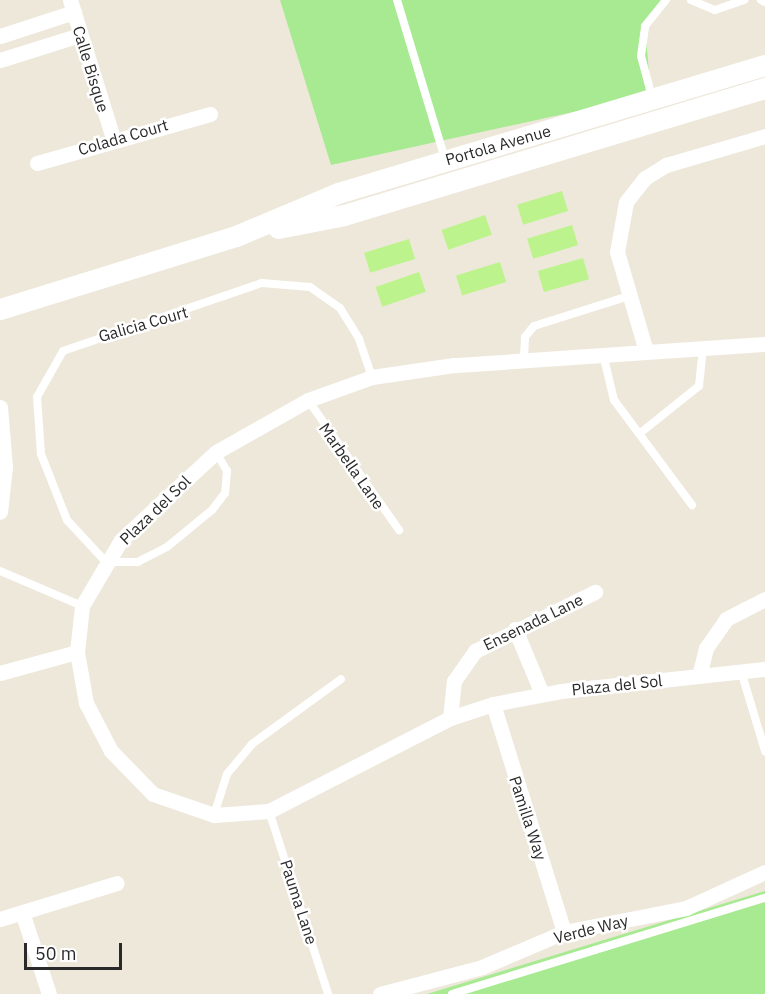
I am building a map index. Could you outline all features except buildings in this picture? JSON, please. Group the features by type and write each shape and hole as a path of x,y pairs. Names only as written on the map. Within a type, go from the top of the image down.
{"main road":[{"name":"Portola Avenue","path":"0,309 236,236 338,193 765,65"},
{"name":"Portola Avenue","path":"236,236 344,215 765,88"},
{"path":"559,149 573,137 650,110 653,100"}],"street":[{"path":"20,54 6,34 72,6"},
{"name":"Calle Bisque","path":"72,6 113,138"},
{"path":"0,60 80,35"},
{"name":"Colada Court","path":"36,163 113,138 210,114"},
{"path":"646,351 616,242 622,211 645,178 666,165 765,136"},
{"name":"Plaza del Sol","path":"765,344 524,357 372,377 308,400 216,452 121,540 82,606 77,652 86,703 111,751 153,794 214,815 269,811 450,718 493,704 542,694 765,669"},
{"path":"0,406 5,467 0,512"},
{"name":"Ensenada Lane","path":"450,718 449,696 459,670 485,644 595,592"},
{"path":"699,675 706,648 726,619 765,599"},
{"path":"515,629 542,694"},
{"path":"0,673 77,652"},
{"name":"Pamilla Way","path":"493,704 564,932"},
{"name":"Verde Way","path":"380,994 482,967 564,932 686,908 765,872"},
{"path":"0,919 117,883"},
{"path":"22,912 50,994"}],"lane":[{"path":"397,0 446,161"},
{"path":"653,100 641,56 645,26 666,0"},
{"path":"691,0 715,10 744,0"},
{"name":"Galicia Court","path":"106,562 68,520 41,454 37,398 63,351 262,283 310,287 340,308 359,339 372,377"},
{"path":"524,357 525,337 534,326 629,296"},
{"path":"639,434 699,386 703,349"},
{"path":"603,354 609,390 692,505"},
{"name":"Marbella Lane","path":"308,400 399,530"},
{"path":"106,562 138,562 167,548 212,510 225,493 227,471 216,452"},
{"path":"0,571 82,606"},
{"path":"741,671 765,751"},
{"path":"214,815 227,774 252,744 341,680"},
{"name":"Pauma Lane","path":"269,811 328,994"},
{"path":"452,994 765,898"}],"green space":[{"path":"280,0 664,0 645,26 651,95 331,165"},
{"path":"562,191 568,211 523,225 517,205"},
{"path":"485,215 492,235 448,250 442,230"},
{"path":"572,225 578,245 533,259 527,239"},
{"path":"409,239 415,259 370,273 364,253"},
{"path":"583,258 589,279 544,292 538,271"},
{"path":"500,262 506,282 462,296 456,275"},
{"path":"419,272 426,292 382,307 376,287"},
{"path":"765,891 765,994 427,994"}]}
